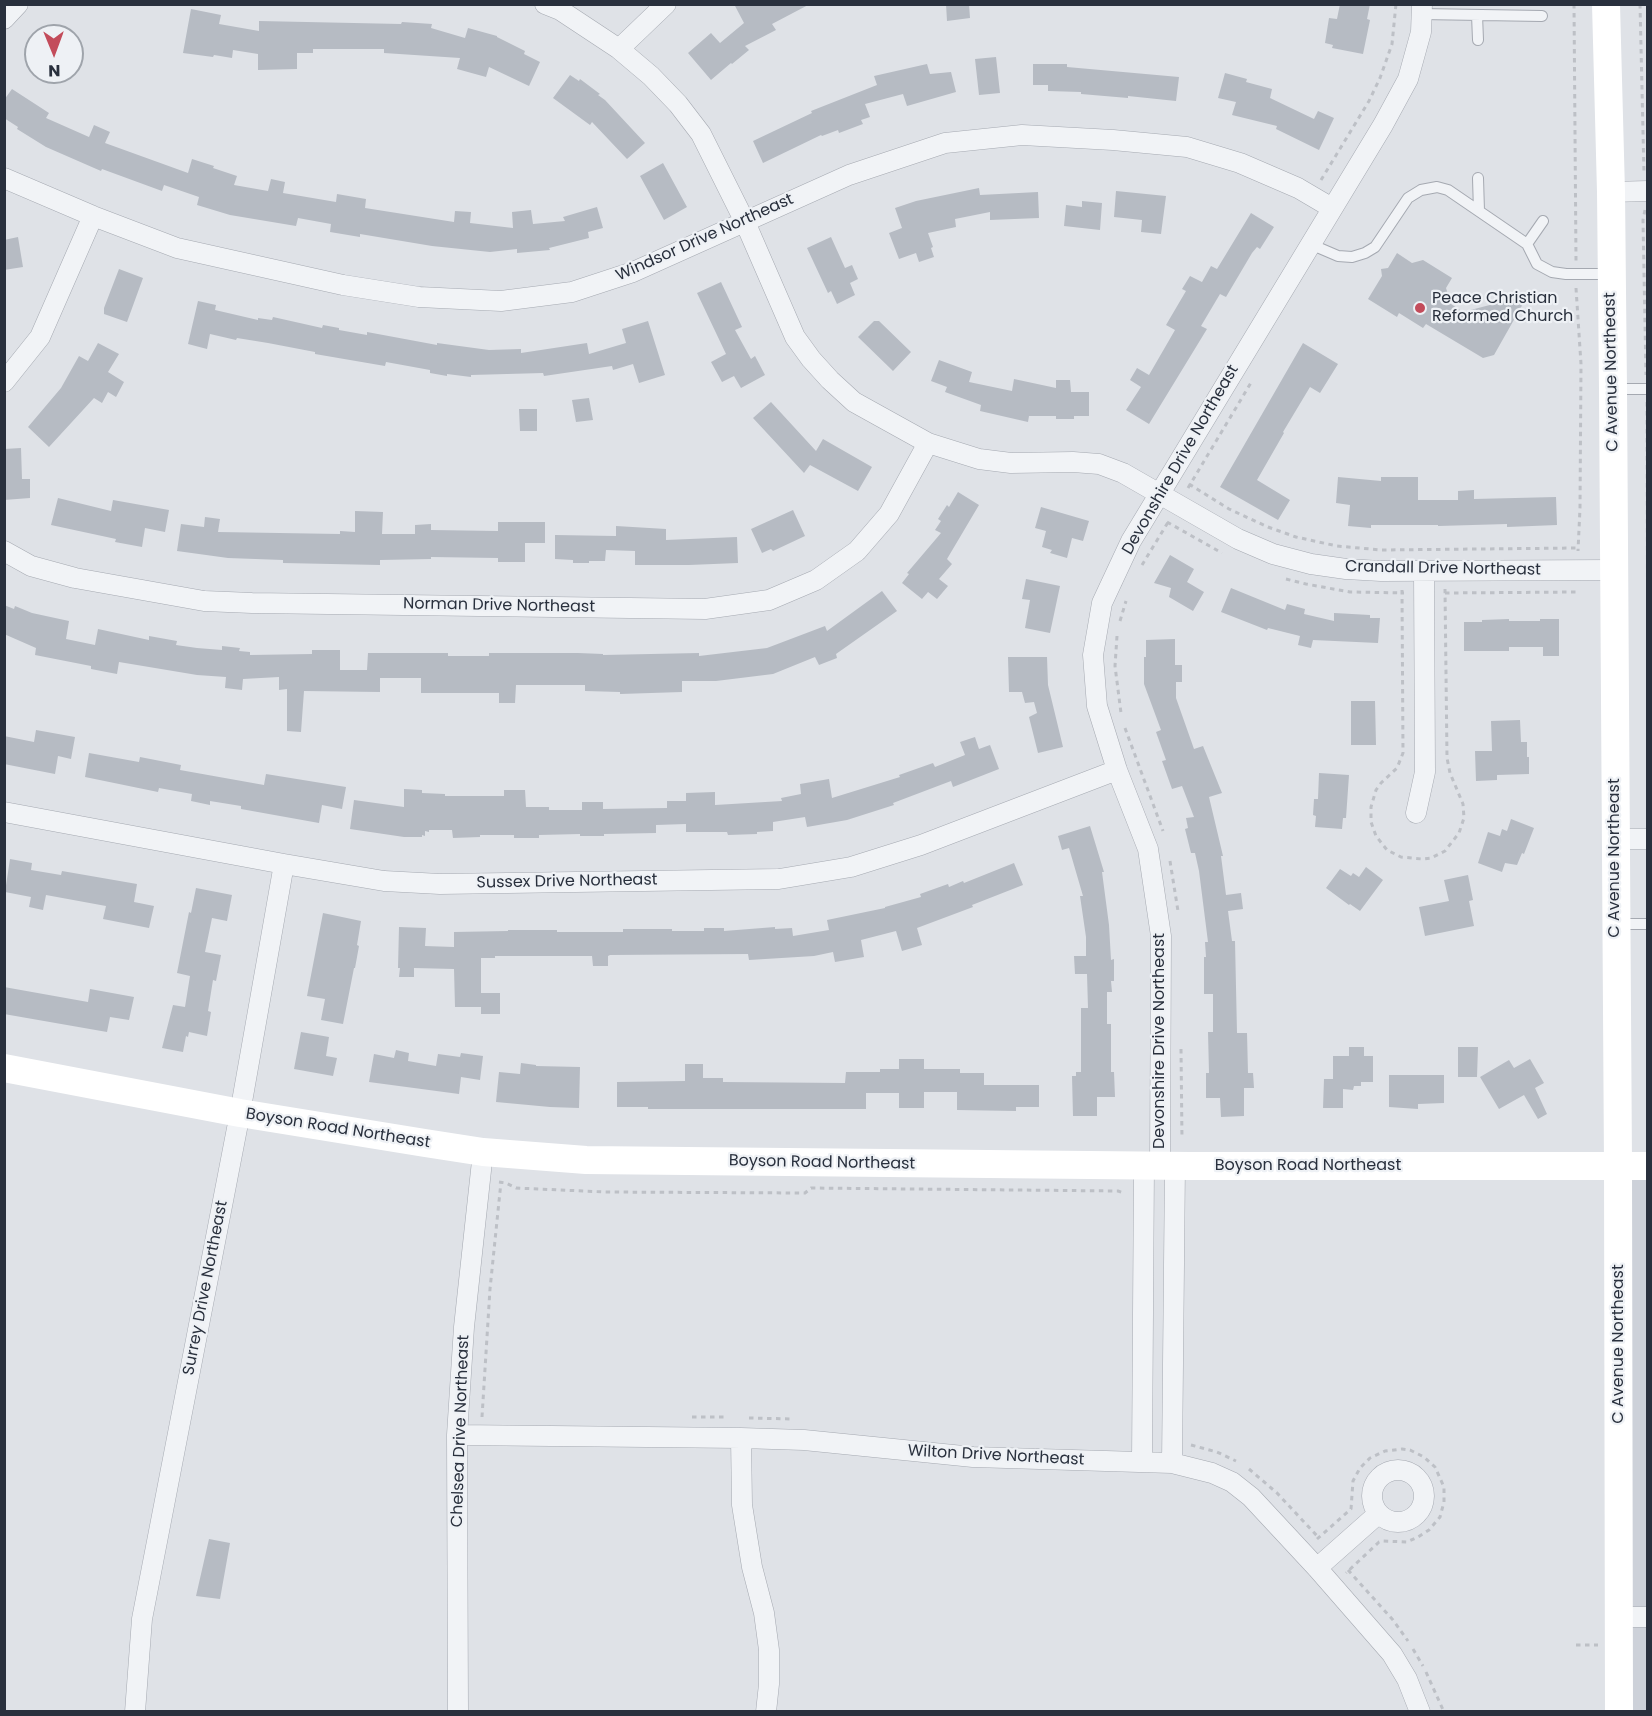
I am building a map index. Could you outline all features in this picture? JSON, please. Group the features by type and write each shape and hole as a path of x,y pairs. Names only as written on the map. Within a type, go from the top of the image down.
{"street":[{"path":"4,19 18,4"},
{"name":"Crandall Drive Northeast","path":"545,4 560,10 619,49 651,76 678,104 701,134 745,222 795,337 811,359 854,402 928,443 979,459 1011,463 1099,464 1123,473 1159,492 1238,538 1273,554 1311,564 1346,569 1424,572 1614,570"},
{"path":"619,49 666,4"},
{"name":"C Avenue Northeast","path":"1606,4 1613,389 1619,1712"},
{"name":"Devonshire Drive Northeast","path":"1172,1463 1160,1165 1161,936 1148,849 1097,706 1093,655 1102,603 1131,541 1383,125 1408,79 1421,32 1422,9"},
{"name":"Windsor Drive Northeast","path":"4,178 93,216 177,248 343,285 419,297 501,301 572,292 633,272 849,175 945,143 1022,135 1187,147 1240,163 1298,188 1332,208"},
{"path":"1611,192 1645,191"},
{"path":"4,382 40,337 93,216"},
{"name":"Norman Drive Northeast","path":"4,551 31,566 75,578 204,601 705,609 769,600 816,580 857,551 889,514 928,443"},
{"path":"1416,813 1425,772 1424,572"},
{"name":"Sussex Drive Northeast","path":"4,812 384,881 440,884 778,879 851,867 921,845 1118,770"},
{"path":"1616,839 1647,839"},
{"name":"Surrey Drive Northeast","path":"135,1712 142,1619 240,1113 284,864"},
{"name":"Boyson Road Northeast","path":"4,1068 240,1113 483,1152 586,1160 1647,1166"},
{"name":"Chelsea Drive Northeast","path":"458,1712 457,1435 464,1327 483,1152"},
{"name":"Devonshire Drive Northeast","path":"1142,1462 1160,1165"},
{"name":"Wilton Drive Northeast","path":"457,1435 804,1440 973,1457 1172,1463 1212,1473 1232,1482 1251,1497 1392,1654 1407,1679 1420,1712"},
{"path":"741,1438 742,1505 752,1567 764,1612 769,1650 766,1712"},
{"path":"1317,1568 1378,1514"},
{"path":"1619,1617 1647,1617"}],"lane":[{"path":"1422,9 1477,15 1542,16"},
{"path":"1477,15 1478,40"},
{"path":"1478,178 1479,211"},
{"path":"1310,244 1338,256 1352,257 1365,253 1375,247 1408,198 1421,190 1437,187 1448,190 1527,244 1537,264 1552,272 1611,274"},
{"path":"1527,244 1543,221"},
{"path":"1613,389 1647,388"},
{"path":"1616,924 1647,924"}],"path":[{"path":"1317,187 1369,101 1380,78 1392,44 1396,4"},
{"path":"1640,4 1646,169 1643,220 1647,388 1647,774"},
{"path":"1182,480 1229,509 1259,523 1296,537 1337,546 1381,550 1578,548"},
{"path":"1436,593 1578,592"},
{"path":"494,1181 516,1188 605,1192 805,1193 811,1188 835,1188 1118,1191 1130,1195"},
{"path":"481,1425 490,1289 501,1182"}],"shaded area":[{"path":"1618,1165 1647,1166 1647,1711 1619,1711"}],"building":[{"path":"734,4 810,4 772,24 776,30 745,46 749,50 711,80 688,53 711,33 720,43 744,23"},
{"path":"946,4 969,4 970,18 947,21"},
{"path":"1340,4 1370,4 1367,19 1370,20 1363,54 1332,48 1333,45 1325,43 1329,18 1337,19"},
{"path":"191,9 221,15 219,24 259,31 259,21 432,24 431,28 465,38 468,28 497,36 540,62 529,86 489,67 486,77 457,69 460,58 384,53 384,49 313,49 313,53 297,53 297,69 258,70 258,54 233,50 232,58 183,53"},
{"path":"996,57 1000,93 979,95 975,59"},
{"path":"927,64 930,74 951,72 956,92 907,106 903,94 865,104 870,117 861,120 863,124 839,133 838,130 821,135 763,163 753,141 812,113 811,111 877,85 874,76"},
{"path":"1033,64 1067,64 1067,67 1179,77 1176,101 1048,91 1048,85 1033,85"},
{"path":"1225,73 1272,89 1270,98 1314,119 1318,111 1334,118 1319,150 1276,129 1277,126 1232,115 1236,102 1218,98"},
{"path":"570,75 579,81 580,79 600,94 598,95 645,143 627,159 592,122 590,125 553,98"},
{"path":"12,89 49,113 46,118 89,137 94,125 110,132 105,143 188,173 192,159 214,166 213,168 237,176 234,185 268,191 271,179 285,182 283,193 336,202 337,194 366,199 365,208 454,222 455,211 471,212 470,223 513,228 512,212 531,210 533,224 565,221 563,217 597,207 603,228 588,232 589,238 549,248 550,250 517,253 517,249 490,252 432,246 360,234 360,237 330,232 331,224 298,218 296,226 230,215 197,205 199,197 164,185 162,191 102,169 101,171 46,147 4,118 4,100"},
{"path":"663,163 687,207 664,220 640,176"},
{"path":"979,188 980,195 1038,192 1039,218 990,220 990,212 955,219 956,227 928,233 934,257 919,262 916,253 899,259 889,233 902,228 895,208 916,201"},
{"path":"1116,191 1166,196 1161,234 1141,232 1142,220 1114,217"},
{"path":"1082,201 1102,203 1100,230 1064,226 1066,205 1082,207"},
{"path":"1251,213 1274,227 1260,249 1257,247 1252,253 1226,297 1220,294 1201,326 1207,329 1149,424 1126,410 1141,387 1130,380 1137,368 1149,375 1175,330 1166,325 1186,291 1182,289 1190,276 1202,282 1211,266 1217,269"},
{"path":"18,237 23,267 4,270 4,240"},
{"path":"831,237 845,268 852,265 858,279 850,283 855,295 837,304 831,291 828,293 807,248"},
{"name":"Peace Christian Reformed Church","path":"1397,253 1412,263 1423,260 1452,278 1446,288 1451,304 1463,312 1528,295 1494,355 1483,358 1426,324 1423,328 1399,313 1397,317 1368,299 1382,276 1381,269 1388,268"},
{"path":"119,269 143,278 127,322 104,314 104,308"},
{"path":"721,282 742,327 735,330 751,359 755,356 765,375 741,388 734,376 722,382 711,362 726,354 697,293"},
{"path":"198,301 216,305 215,310 258,320 258,318 272,320 273,317 367,335 367,332 437,345 437,343 489,350 521,349 521,353 587,343 589,354 626,343 622,329 648,321 665,375 639,383 633,364 613,370 612,366 544,376 543,373 471,375 471,377 447,374 447,376 430,373 430,370 386,362 385,366 210,334 207,349 188,344"},
{"path":"874,321 879,321 911,352 893,371 858,337"},
{"path":"98,343 119,354 108,372 124,382 116,397 108,392 102,403 94,398 49,447 28,427 61,388 79,356 88,361"},
{"path":"1303,343 1338,364 1320,393 1310,387 1257,480 1290,500 1278,520 1220,487"},
{"path":"939,360 972,372 969,382 1012,391 1014,379 1056,388 1056,380 1070,380 1071,392 1089,392 1089,416 1056,419 1056,416 1029,416 1028,422 980,411 981,405 945,392 947,387 931,381"},
{"path":"589,398 593,420 576,422 572,400"},
{"path":"771,402 816,451 823,439 872,467 858,491 810,465 804,473 753,418"},
{"path":"519,409 537,409 537,431 520,431"},
{"path":"21,448 22,479 30,479 30,498 4,500 4,449"},
{"path":"1338,477 1381,481 1381,477 1418,477 1418,500 1458,500 1458,491 1474,490 1474,499 1556,497 1557,525 1507,527 1507,524 1371,525 1371,528 1348,526 1350,505 1336,503"},
{"path":"958,492 979,505 947,559 952,564 939,579 948,586 937,599 928,592 922,599 902,583 909,574 907,573 941,533 935,530 941,521 938,519"},
{"path":"58,498 111,511 113,500 169,510 165,532 145,528 142,547 51,525"},
{"path":"1041,507 1089,521 1083,541 1072,538 1067,558 1050,553 1052,550 1042,547 1046,531 1035,528"},
{"path":"793,510 805,536 773,551 771,549 762,553 751,529"},
{"path":"355,511 383,512 382,534 415,534 415,525 431,524 431,530 498,531 498,522 545,522 545,543 525,543 525,562 498,562 498,558 431,557 431,559 380,560 380,565 283,563 283,560 228,558 177,551 181,524 204,527 205,517 220,519 218,532 340,534 340,531 355,532"},
{"path":"616,526 666,529 666,540 737,537 738,563 635,565 635,551 606,550 605,561 573,563 573,560 555,559 555,535 616,536"},
{"path":"1170,555 1194,569 1187,582 1204,592 1193,611 1169,597 1171,588 1154,583"},
{"path":"1026,579 1060,586 1050,633 1025,628 1030,600 1022,599"},
{"path":"1231,588 1285,610 1287,604 1305,609 1304,614 1334,621 1334,613 1370,615 1370,618 1380,618 1378,643 1313,640 1311,648 1298,645 1300,636 1268,628 1267,630 1221,612"},
{"path":"882,591 897,611 836,654 837,658 819,665 815,657 773,674 716,681 682,681 682,692 620,694 620,692 585,691 585,685 516,685 515,703 499,703 499,693 421,693 421,678 380,678 380,692 304,691 301,732 287,731 287,689 279,690 279,677 243,679 242,690 225,688 226,677 197,675 119,662 117,674 91,669 91,666 35,655 36,648 4,634 4,605 69,621 66,639 95,645 98,629 149,640 149,636 177,641 176,645 197,648 222,650 222,646 240,648 239,651 250,652 250,655 312,654 312,650 340,650 340,670 367,670 368,653 448,653 448,656 489,656 489,653 603,655 699,653 699,656 767,648 825,626 827,631"},
{"path":"1509,619 1509,621 1540,621 1540,619 1559,619 1559,656 1543,656 1543,647 1509,647 1509,651 1464,651 1464,622"},
{"path":"1175,639 1175,665 1182,665 1182,682 1176,682 1176,698 1194,749 1203,746 1222,793 1209,797 1223,856 1221,856 1226,895 1241,893 1243,909 1228,911 1232,941 1235,941 1237,1033 1247,1033 1248,1073 1253,1073 1254,1088 1244,1088 1244,1116 1221,1117 1220,1098 1206,1098 1206,1073 1209,1073 1208,1032 1213,1032 1213,994 1204,994 1205,942 1208,942 1199,871 1195,853 1191,853 1185,829 1188,828 1186,818 1194,817 1182,786 1172,789 1162,761 1166,760 1156,732 1161,730 1144,684 1146,640"},
{"path":"1008,657 1047,657 1048,685 1063,747 1038,753 1029,717 1037,713 1034,702 1025,703 1022,692 1009,692"},
{"path":"1351,701 1375,701 1376,745 1351,745"},
{"path":"1520,720 1521,742 1527,742 1529,774 1497,775 1497,780 1476,781 1475,751 1492,751 1491,721"},
{"path":"36,730 75,737 71,759 58,756 55,774 4,764 4,736 34,742"},
{"path":"975,737 979,749 990,745 999,769 953,787 951,781 893,803 894,805 847,820 807,827 805,817 773,822 773,831 728,835 727,832 686,832 686,824 656,825 656,833 604,834 604,836 539,835 539,838 480,835 480,837 453,838 452,830 429,830 429,832 425,831 425,836 422,835 422,837 404,837 350,829 354,800 404,807 404,789 422,790 422,793 445,794 445,796 504,796 504,790 525,790 526,807 549,807 549,810 582,810 582,802 603,802 603,809 667,808 667,801 686,801 686,793 715,792 715,805 782,801 781,798 801,794 800,784 829,779 832,798 900,777 899,775 933,763 935,767 965,755 960,742"},
{"path":"89,753 139,762 140,757 181,765 180,770 264,785 266,774 346,787 342,809 322,805 319,823 241,809 241,806 210,801 210,805 191,801 192,794 159,788 158,792 85,777"},
{"path":"1319,773 1349,775 1346,818 1343,818 1342,829 1315,827 1314,799 1318,799"},
{"path":"1511,819 1534,828 1517,865 1505,863 1502,872 1478,863 1488,832 1500,836 1502,829 1507,831"},
{"path":"1090,826 1104,872 1102,872 1111,960 1114,959 1112,992 1107,992 1107,1024 1111,1024 1111,1072 1114,1072 1115,1097 1097,1097 1097,1116 1073,1116 1072,1076 1076,1076 1076,1072 1081,1072 1081,1008 1088,1008 1087,974 1075,974 1074,956 1086,956 1086,937 1080,896 1083,896 1069,848 1062,850 1058,836"},
{"path":"10,859 32,863 31,870 61,875 62,871 137,884 134,902 154,906 149,928 103,919 106,906 46,895 43,910 29,907 31,897 5,892"},
{"path":"1014,863 1023,885 917,928 922,945 902,951 896,931 861,940 864,957 835,962 833,952 814,956 749,960 748,954 610,955 608,966 593,966 592,956 481,958 481,993 500,993 500,1014 481,1014 481,1007 455,1007 454,969 414,968 414,977 399,977 399,927 426,928 425,946 454,947 454,932 508,930 623,932 623,929 704,931 704,928 724,928 724,931 775,927 775,929 792,928 793,936 829,930 827,920 885,908 921,897 920,894 948,884 949,887 963,881 964,883"},
{"path":"1366,867 1383,880 1360,911 1326,888 1340,869 1351,876 1353,873 1359,877"},
{"path":"1468,875 1473,900 1469,901 1474,926 1425,936 1419,907 1449,901 1444,880"},
{"path":"196,888 232,895 227,921 212,918 205,952 221,955 216,981 213,980 207,1036 189,1032 183,1052 162,1048 173,1005 185,1007 190,976 177,973"},
{"path":"323,913 361,921 357,945 359,946 343,1024 321,1020 325,999 307,996"},
{"path":"4,987 88,1002 90,989 134,997 129,1020 110,1017 107,1032 4,1014"},
{"path":"301,1032 329,1037 326,1056 337,1058 333,1076 294,1069"},
{"path":"1349,1047 1364,1047 1364,1056 1373,1056 1373,1082 1361,1082 1361,1086 1354,1086 1353,1090 1343,1089 1343,1108 1323,1108 1324,1079 1333,1079 1333,1056 1349,1056"},
{"path":"1458,1047 1478,1047 1477,1077 1458,1077"},
{"path":"396,1050 409,1053 408,1061 436,1066 438,1054 460,1057 461,1053 483,1056 480,1080 461,1077 459,1094 369,1082 374,1054 394,1058"},
{"path":"899,1059 924,1059 924,1069 960,1069 960,1073 984,1073 984,1085 1039,1085 1039,1107 1016,1107 1016,1111 957,1110 957,1092 924,1092 924,1108 899,1108 899,1093 866,1093 866,1109 617,1107 617,1082 685,1081 685,1064 703,1064 703,1078 723,1078 723,1082 845,1083 846,1072 880,1072 880,1069 899,1069"},
{"path":"1530,1059 1544,1083 1535,1088 1547,1114 1538,1119 1524,1095 1499,1109 1480,1077 1509,1060 1514,1068"},
{"path":"521,1063 536,1066 580,1067 579,1108 496,1102 499,1072 520,1074"},
{"path":"1389,1075 1444,1075 1444,1103 1418,1104 1418,1109 1389,1107"},
{"path":"209,1539 230,1543 220,1599 196,1596"}],"place":[{"name":"Peace Christian Reformed Church","path":"1420,308"}]}
